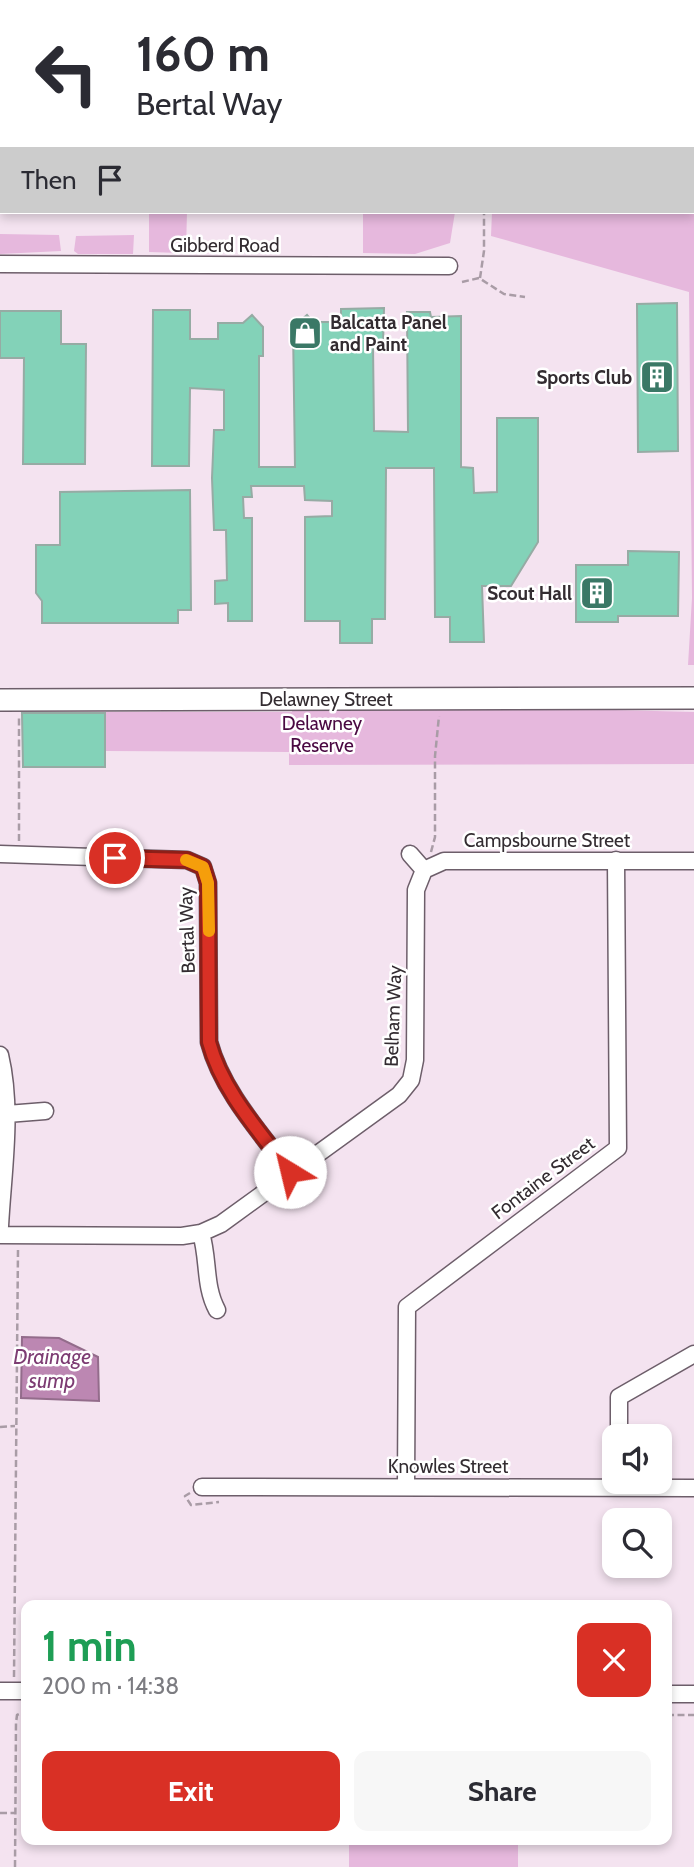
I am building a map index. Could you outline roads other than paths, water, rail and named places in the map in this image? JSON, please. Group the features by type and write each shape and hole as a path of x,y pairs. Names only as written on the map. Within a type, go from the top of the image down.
{"street":[{"name":"Gibberd Road","path":"0,264 449,266"},
{"name":"Delawney Street","path":"0,699 694,698"},
{"name":"Bertal Way","path":"0,854 187,860 203,867 208,883 209,1042 224,1081 290,1172"},
{"path":"410,854 428,868"},
{"name":"Fontaine Street","path":"406,1487 407,1307 618,1148 616,860"},
{"name":"Campsbourne Street","path":"428,868 444,861 694,861"},
{"name":"Belham Way","path":"0,1235 183,1236 201,1233 221,1224 399,1095 411,1080 415,1060 416,890 428,868"},
{"path":"0,1055 6,1080 0,1226"},
{"path":"6,1114 45,1111"},
{"path":"201,1233 206,1252 208,1293 217,1310"},
{"path":"619,1424 620,1397 694,1354"},
{"name":"Knowles Street","path":"202,1487 602,1484"},
{"name":"Knowles Street","path":"672,1487 694,1488"},
{"path":"0,1691 20,1686"},
{"path":"672,1694 694,1694"}],"water":[{"name":"Drainage sump","path":"22,1337 59,1338 98,1357 99,1401 21,1398"}],"place":[{"name":"Balcatta Panel and Paint","path":"305,333"},
{"name":"Sports Club","path":"657,377"},
{"name":"Scout Hall","path":"597,593"}],"park label":[{"name":"Delawney Reserve","path":"322,734"}]}
